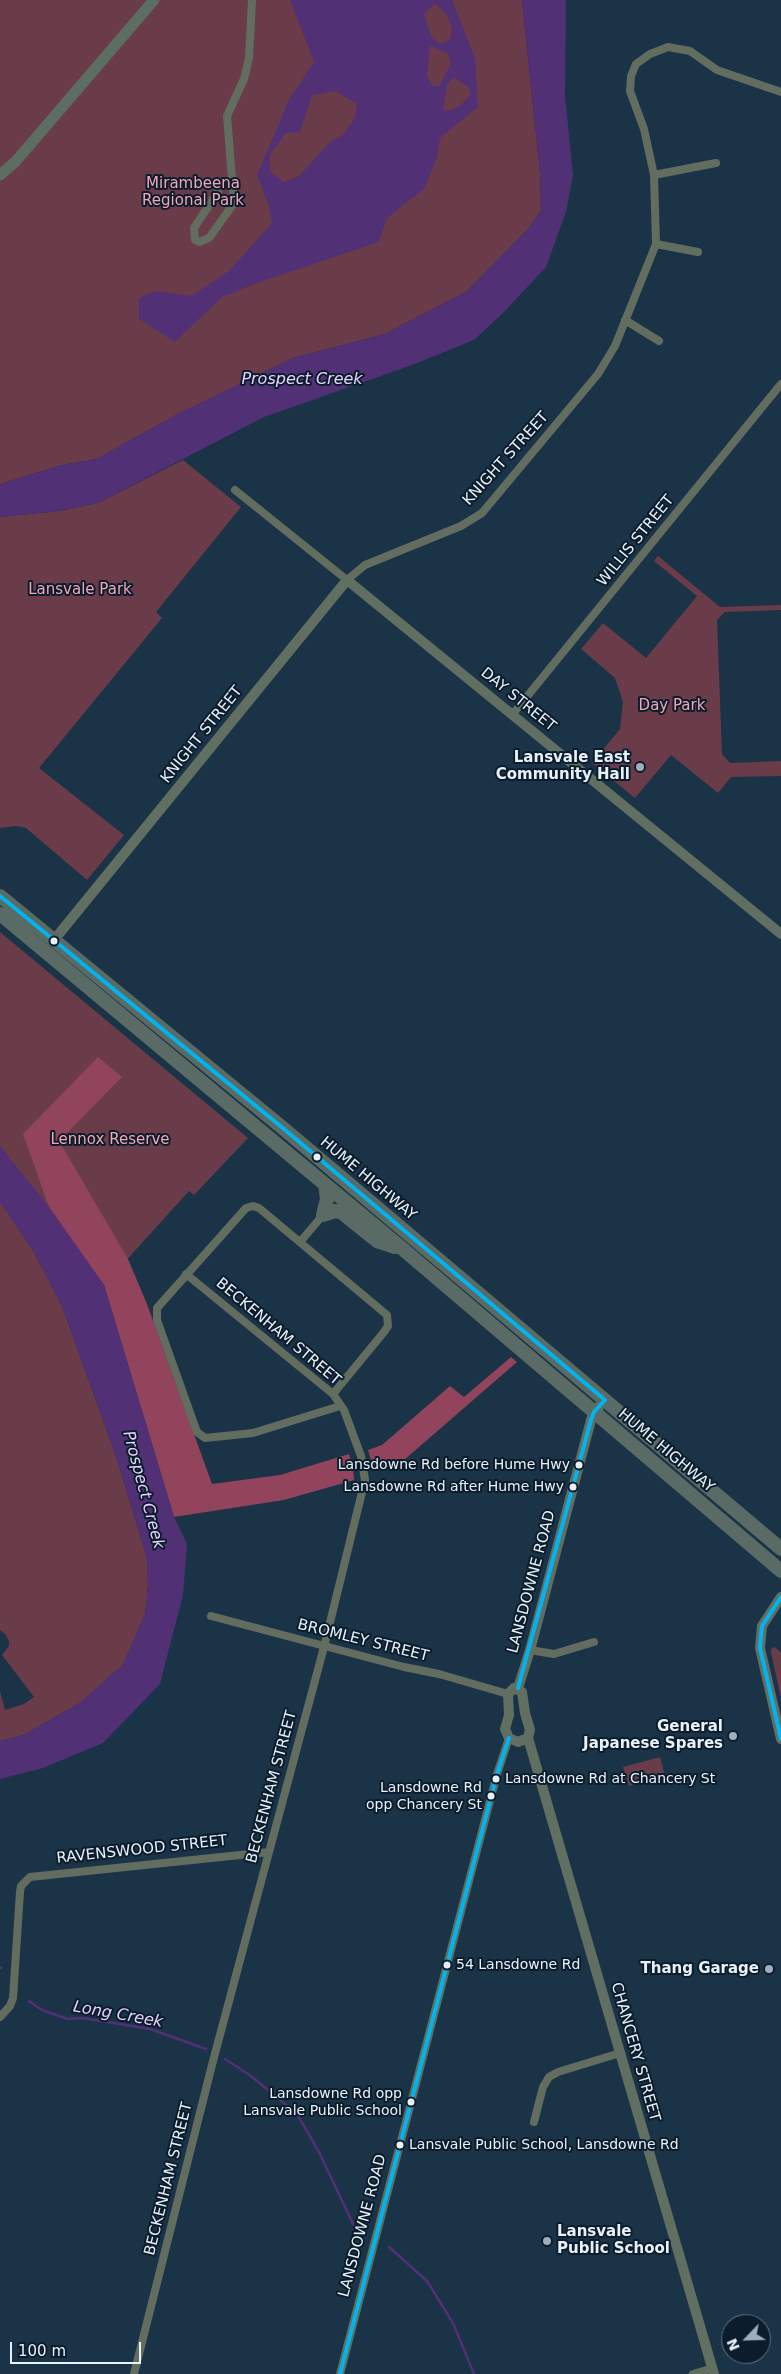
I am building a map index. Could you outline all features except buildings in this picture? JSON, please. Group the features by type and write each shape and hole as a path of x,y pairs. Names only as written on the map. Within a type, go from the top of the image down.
{"highway":[{"name":"HUME HIGHWAY","path":"0,896 284,1129 781,1549"},
{"name":"HUME HIGHWAY","path":"0,914 404,1250 781,1571"},
{"path":"323,1216 327,1199 325,1184"},
{"path":"323,1216 335,1211 341,1212 377,1241 404,1250"}],"main road":[{"path":"0,175 16,161 154,0"}],"street":[{"path":"218,192 194,228 195,240 200,242 209,238 234,203 227,116 244,79 249,58 252,0"},
{"name":"KNIGHT STREET","path":"54,940 347,580 365,565 461,526 482,513 598,374 614,346 656,244 654,175 644,129 630,91 631,76 636,64 650,54 668,47 690,51 717,70 781,92"},
{"path":"654,175 716,163"},
{"path":"656,244 698,252"},
{"path":"625,320 659,341"},
{"name":"WILLIS STREET","path":"512,715 781,384"},
{"name":"DAY STREET","path":"235,490 781,934"},
{"path":"333,1394 384,1332 388,1326 387,1315 259,1208 253,1206 246,1208 156,1308 157,1320 197,1432 205,1438 253,1433 340,1406"},
{"path":"300,1242 323,1216"},
{"name":"BECKENHAM STREET","path":"134,2374 324,1646 365,1480 361,1456 344,1410 333,1394 186,1274"},
{"name":"LANSDOWNE ROAD","path":"518,1688 530,1650 584,1441 594,1412 605,1400"},
{"path":"781,1597 762,1626 760,1648 781,1739"},
{"name":"BROMLEY STREET","path":"211,1616 404,1667 439,1674 508,1694"},
{"path":"530,1650 554,1654 594,1642"},
{"path":"518,1688 510,1690 508,1694 509,1715 505,1729 509,1738 518,1742 528,1738"},
{"name":"CHANCERY STREET","path":"518,1688 522,1692 530,1730 528,1738 714,2371"},
{"name":"LANSDOWNE ROAD","path":"340,2374 497,1774 509,1738"},
{"name":"RAVENSWOOD STREET","path":"0,2017 10,2006 15,1988 21,1886 30,1877 269,1852"},
{"path":"534,2122 543,2087 549,2077 558,2072 620,2053"},
{"path":"693,2374 714,2371"}],"green space":[{"name":"Mirambeena Regional Park","path":"0,0 522,0 540,173 541,210 529,228 466,292 385,334 293,358 174,416 97,459 62,465 0,484"},
{"name":"Lansvale Park","path":"183,460 241,507 156,612 162,618 39,768 124,835 87,880 26,828 16,826 0,828 0,517 59,511 98,503"},
{"name":"Day Park","path":"658,556 720,607 781,605 781,610 725,612 717,620 722,754 730,763 781,761 781,776 731,777 718,793 671,755 635,798 592,763 620,729 623,702 615,678 581,649 603,623 646,658 697,596 654,561"},
{"name":"Lennox Reserve","path":"0,932 248,1138 194,1195 189,1191 104,1285 0,1146"},
{"path":"0,1201 34,1252 62,1306 116,1456 147,1558 148,1586 145,1614 123,1665 81,1702 24,1735 0,1741 0,1691 5,1710 24,1704 34,1697 2,1655 9,1646 9,1641 0,1630"},
{"path":"775,1647 781,1653 781,1699 771,1652 771,1649"},
{"path":"660,1757 665,1776 629,1786 623,1767"}],"shaded area":[{"path":"98,1057 122,1077 59,1141 128,1259 147,1304 212,1484 280,1475 349,1454 354,1480 284,1500 174,1517 104,1285 49,1207 23,1134"},
{"path":"511,1357 517,1362 396,1467 373,1467 368,1450 382,1445 450,1386 464,1397"}],"water":[{"path":"290,0 452,0 475,58 478,107 440,138 437,157 424,189 387,218 379,242 257,283 222,297 175,342 139,319 139,298 155,291 191,296 229,271 272,223 268,203 257,175 289,100 314,62","holes":["435,3 446,14 452,27 450,39 440,44 432,38 424,14","430,46 448,54 451,64 439,86 432,86 427,76","454,77 468,87 471,94 460,106 450,110 443,110 447,85","335,91 357,104 355,117 344,134 330,142 299,176 284,182 270,172 270,154 286,133 300,132 312,95"]},
{"name":"Prospect Creek","path":"522,0 566,0 565,95 573,175 566,212 546,267 503,313 474,340 412,365 264,417 98,503 59,511 0,517 0,484 62,465 97,459 174,416 293,358 385,334 466,292 529,228 541,210 540,173"},
{"name":"Prospect Creek","path":"0,1146 49,1207 104,1285 174,1517 187,1544 183,1595 160,1684 103,1743 43,1768 0,1779 0,1741 24,1735 81,1702 123,1665 145,1614 148,1586 147,1558 116,1456 62,1306 34,1252 0,1202"}],"waterway":[{"name":"Long Creek","path":"29,2001 42,2010 68,2019 83,2018 150,2029 206,2049"},
{"name":"Long Creek","path":"225,2059 251,2076 297,2114 319,2152 354,2226 359,2229"},
{"name":"Long Creek","path":"389,2247 427,2281 453,2323 474,2374"}],"transit line":[{"path":"0,896 284,1129 605,1400 594,1412 591,1420 518,1688"},
{"path":"781,1597 762,1626 760,1648 781,1739"},
{"path":"340,2374 497,1774 509,1738"}],"place":[{"name":"Lansvale East Community Hall","path":"640,767"},
{"name":"Lansdowne Rd before Hume Hwy","path":"579,1465"},
{"name":"Lansdowne Rd after Hume Hwy","path":"573,1487"},
{"name":"General Japanese Spares","path":"733,1736"},
{"name":"Lansdowne Rd at Chancery St","path":"496,1779"},
{"name":"Lansdowne Rd opp Chancery St","path":"491,1796"},
{"name":"54 Lansdowne Rd","path":"447,1965"},
{"name":"Thang Garage","path":"769,1969"},
{"name":"Lansdowne Rd opp Lansvale Public School","path":"411,2102"},
{"name":"Lansvale Public School, Lansdowne Rd","path":"400,2145"},
{"name":"Lansvale Public School","path":"547,2241"}]}
